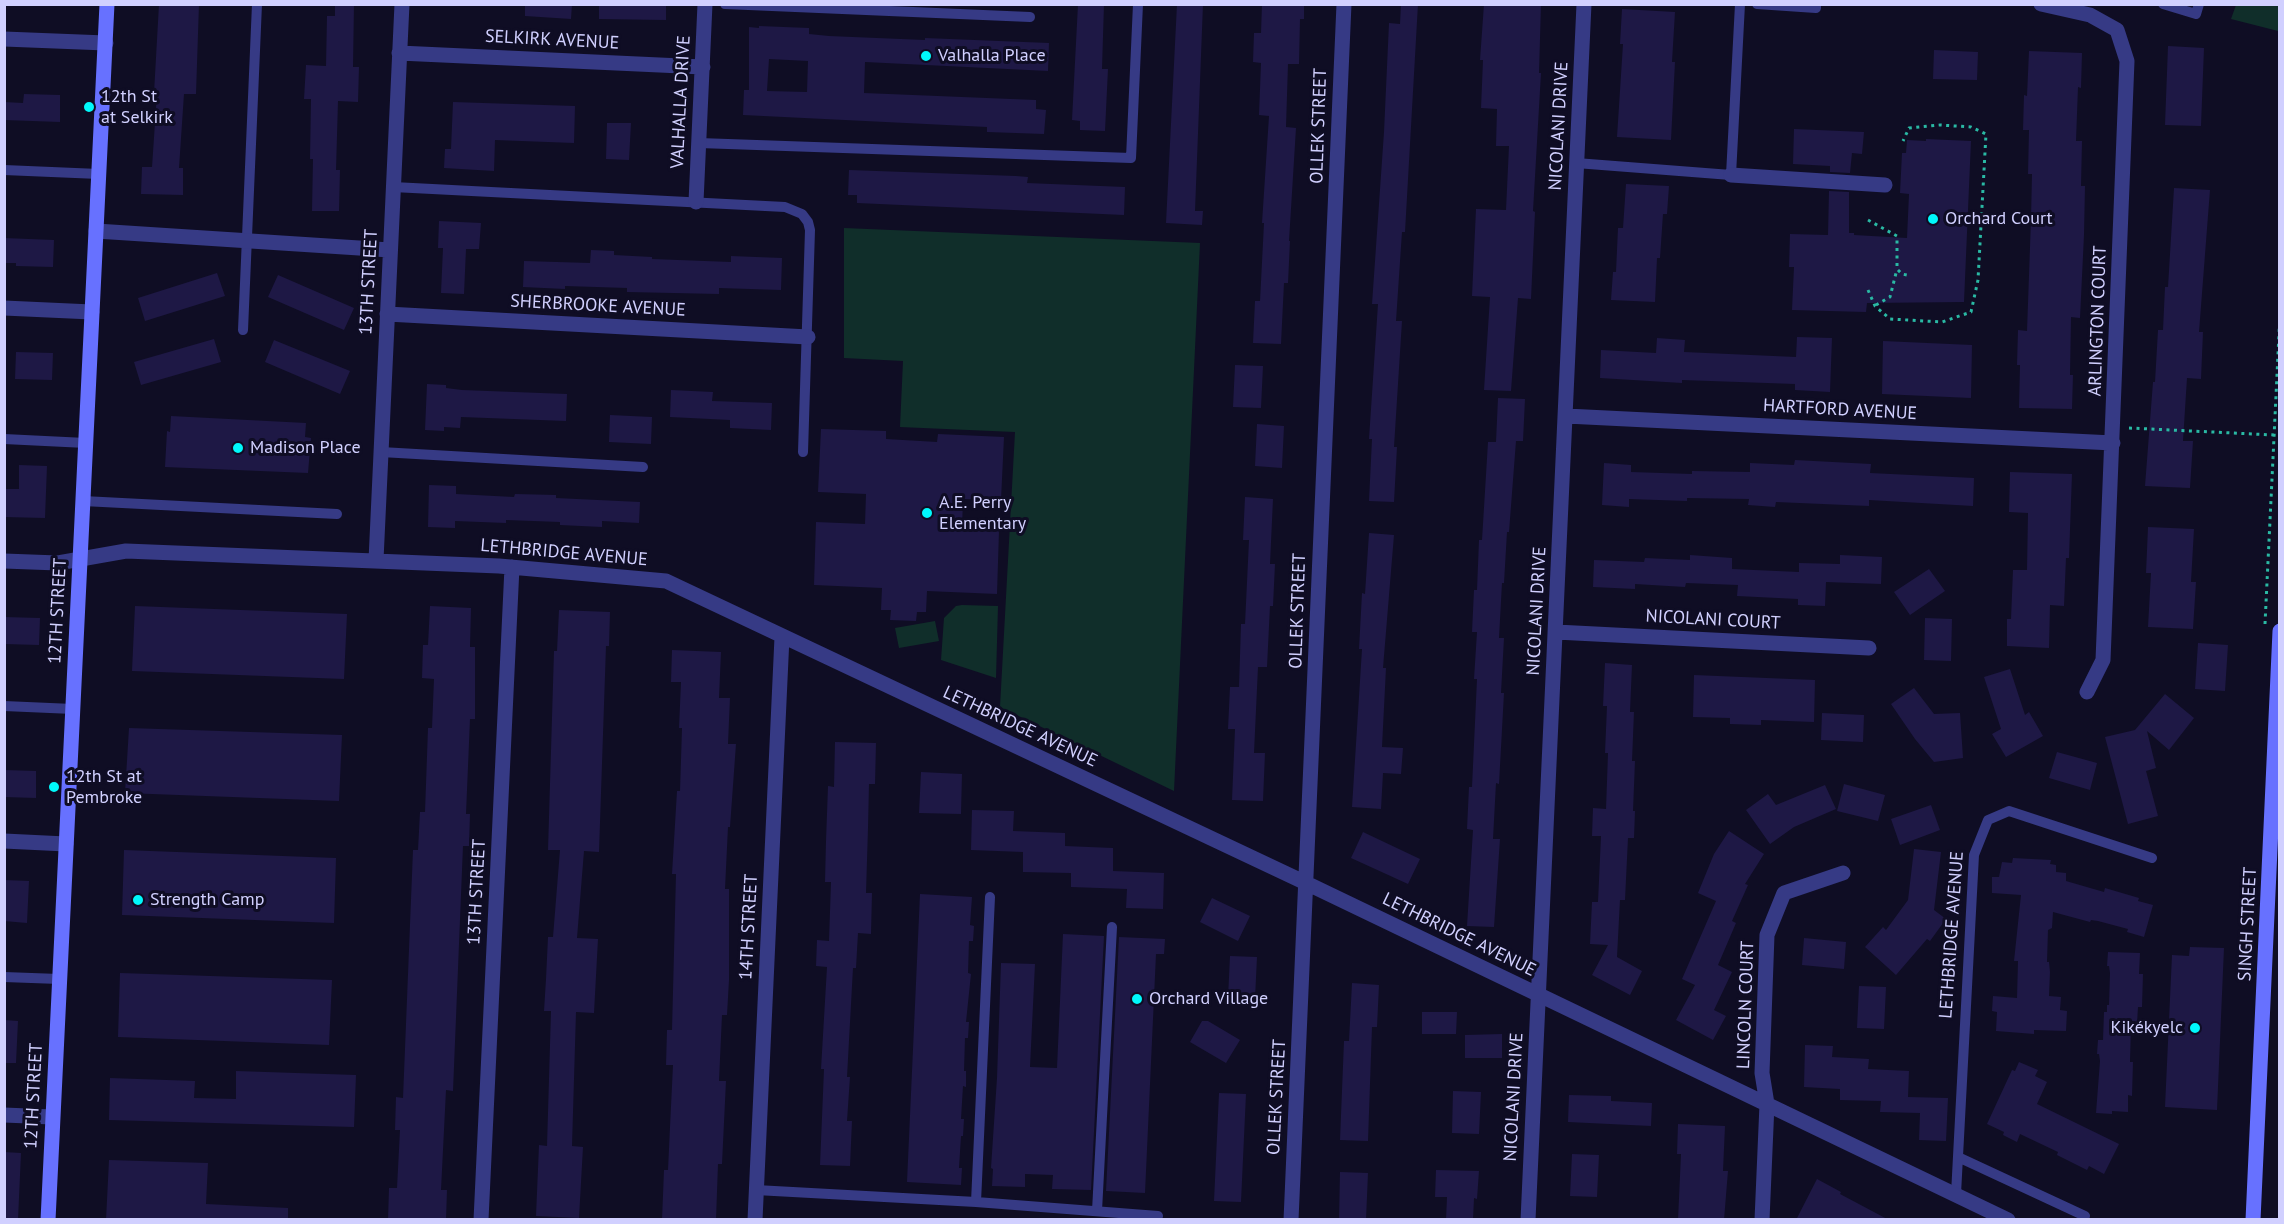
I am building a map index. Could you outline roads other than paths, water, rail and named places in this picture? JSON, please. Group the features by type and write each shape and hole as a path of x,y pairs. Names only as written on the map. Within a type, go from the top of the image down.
{"street":[{"name":"12TH STREET","path":"48,1220 107,4"},
{"name":"13TH STREET","path":"376,560 402,4"},
{"name":"VALHALLA DRIVE","path":"696,202 705,4"},
{"name":"OLLEK STREET","path":"1291,1220 1344,4"},
{"name":"NICOLANI DRIVE","path":"1528,1220 1584,4"},
{"name":"ARLINGTON COURT","path":"2041,4 2090,15 2118,30 2127,61 2103,660 2087,692"},
{"path":"4,39 106,43"},
{"name":"SELKIRK AVENUE","path":"399,53 703,67"},
{"path":"1731,175 1886,184"},
{"path":"96,231 390,250"},
{"path":"4,308 92,312"},
{"name":"SHERBROOKE AVENUE","path":"387,314 808,338"},
{"name":"HARTFORD AVENUE","path":"1566,416 2113,443"},
{"name":"LETHBRIDGE AVENUE","path":"4,561 58,563 126,551 512,567 666,581 1306,883 2008,1220"},
{"name":"13TH STREET","path":"481,1220 512,567"},
{"name":"SINGH STREET","path":"2253,1220 2275,862 2280,631"},
{"name":"NICOLANI COURT","path":"1556,632 1869,648"},
{"name":"14TH STREET","path":"755,1220 783,637"},
{"path":"4,841 66,844"},
{"name":"LINCOLN COURT","path":"1762,1220 1767,1104 1762,1073 1767,935 1784,893 1843,873"},
{"path":"4,1115 52,1118"}],"lane":[{"path":"243,330 257,4"},
{"path":"725,4 1030,17"},
{"path":"699,143 1131,158 1138,4"},
{"path":"1576,163 1731,175 1740,4"},
{"path":"1757,4 1816,8 1816,4"},
{"path":"2163,4 2196,14 2199,4"},
{"path":"4,170 99,174"},
{"path":"393,187 785,207 802,214 810,230 803,452"},
{"path":"4,439 86,443"},
{"path":"381,452 643,467"},
{"path":"83,501 337,514"},
{"path":"4,706 73,709"},
{"name":"LETHBRIDGE AVENUE","path":"1956,1194 1974,855 1988,820 2009,811 2152,858"},
{"path":"976,1202 990,897"},
{"path":"1097,1211 1112,927"},
{"path":"4,976 59,979"},
{"path":"1958,1157 2085,1216"},
{"path":"756,1190 976,1202 1158,1216"}],"place":[{"name":"Valhalla Place","path":"926,56"},
{"name":"12th St at Selkirk","path":"89,107"},
{"name":"Orchard Court","path":"1933,219"},
{"name":"Madison Place","path":"238,448"},
{"name":"A.E. Perry Elementary","path":"927,513"},
{"name":"12th St at Pembroke","path":"54,787"},
{"name":"Strength Camp","path":"138,900"},
{"name":"Orchard Village","path":"1137,999"},
{"name":"Kikékyelc","path":"2195,1028"}]}
